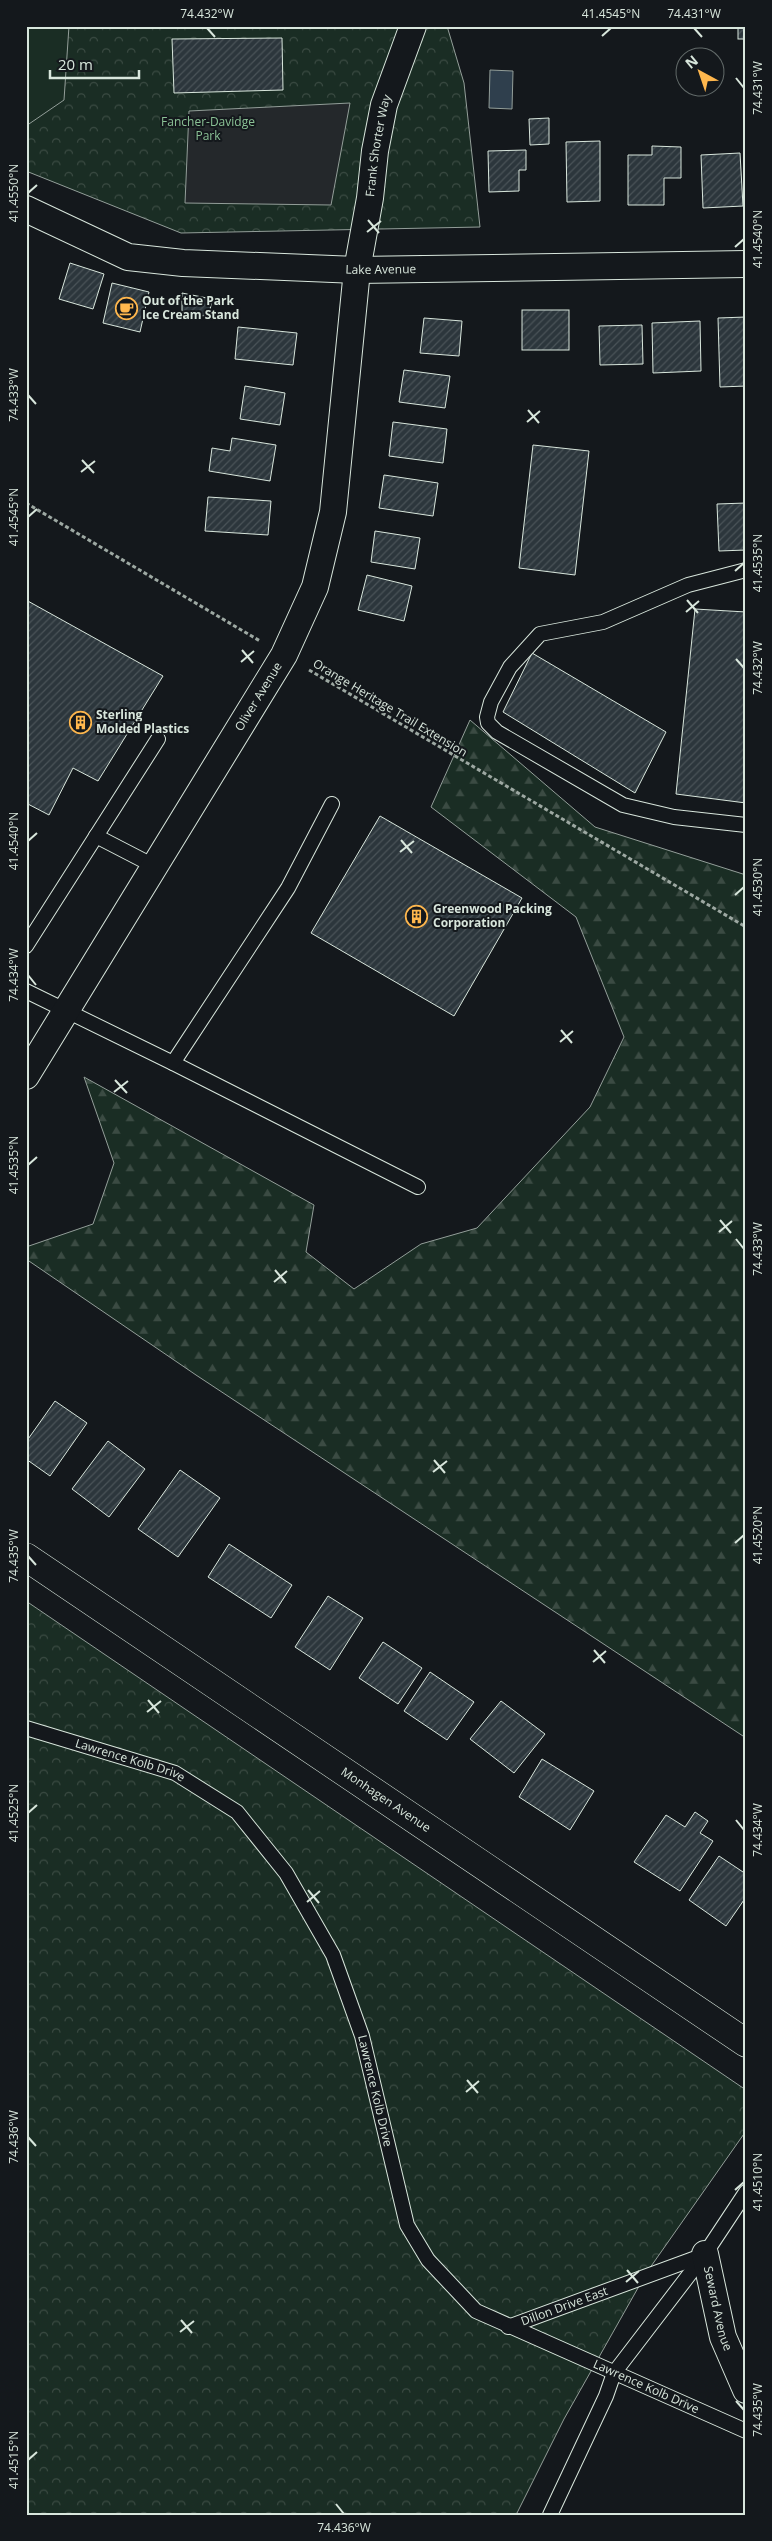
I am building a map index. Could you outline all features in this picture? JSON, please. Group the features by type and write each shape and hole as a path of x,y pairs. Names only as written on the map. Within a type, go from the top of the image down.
{"main road":[{"name":"Monhagen Avenue","path":"26,1556 746,2043"}],"street":[{"name":"Frank Shorter Way","path":"357,270 384,105 413,26"},
{"name":"Lake Avenue","path":"26,209 128,257 182,263 357,270 746,264"},
{"name":"Oliver Avenue","path":"26,1076 284,655 315,587 333,512 357,270"},
{"name":"Seward Avenue","path":"705,2254 723,2336 746,2390"}],"lane":[{"path":"746,570 688,585 603,622 540,634 510,667 491,702 486,717 497,732 623,805 674,817 746,825"},
{"path":"26,946 158,738"},
{"path":"173,1063 288,888 332,804"},
{"path":"96,836 154,866"},
{"path":"26,991 418,1187"},
{"name":"Lawrence Kolb Drive","path":"26,1728 175,1773 236,1812 286,1872 333,1955 362,2036 407,2225 428,2260 476,2311 508,2327 746,2431"},
{"path":"550,2515 606,2396 614,2373 705,2254 746,2192"},
{"name":"Dillon Drive East","path":"508,2327 705,2254"}],"path":[{"name":"Orange Heritage Trail Extension","path":"26,503 746,927"}],"green space":[{"name":"Fancher-Davidge Park","path":"26,26 447,26 464,83 480,227 181,233 26,171"},
{"path":"26,26 69,26 64,100 26,126"},
{"path":"470,720 595,827 746,875 746,1738 196,1375 26,1259 26,1247 93,1224 114,1163 84,1077 314,1205 306,1252 354,1289 421,1244 477,1228 590,1107 624,1037 576,917 431,807"},
{"path":"26,1601 746,2090 746,2131 647,2272 564,2419 516,2515 26,2515"}],"shaded area":[{"path":"350,103 331,205 185,203 189,111"}],"water":[{"path":"490,70 513,71 512,109 489,108"}],"building":[{"path":"738,26 746,26 746,39 738,39"},
{"path":"282,38 283,90 174,93 172,39"},
{"path":"549,118 549,144 530,145 529,119"},
{"path":"600,141 600,201 567,202 566,142"},
{"path":"652,146 681,147 681,178 664,178 664,205 628,205 628,155 652,155"},
{"path":"526,150 526,170 519,170 519,191 489,192 488,151"},
{"path":"740,153 743,206 703,208 701,155"},
{"path":"70,263 104,274 93,309 59,299"},
{"name":"Out of the Park Ice Cream Stand","path":"112,283 149,292 140,332 103,323"},
{"path":"182,293 212,299 209,316 182,315"},
{"path":"522,310 569,310 569,350 522,350"},
{"path":"746,317 746,386 720,387 718,318"},
{"path":"424,318 462,321 459,356 420,353"},
{"path":"700,321 701,371 653,373 652,323"},
{"path":"642,325 643,364 600,365 599,326"},
{"path":"238,327 297,333 293,365 235,359"},
{"path":"404,370 450,376 445,408 399,402"},
{"path":"245,386 285,393 280,425 240,419"},
{"path":"393,422 447,429 443,463 389,456"},
{"path":"232,438 276,445 270,481 209,471 212,448 230,451"},
{"path":"533,445 589,451 575,575 519,568"},
{"path":"384,475 438,483 433,516 379,508"},
{"path":"208,497 271,501 268,535 205,531"},
{"path":"746,503 746,550 719,551 717,504"},
{"path":"375,531 420,538 415,569 371,562"},
{"path":"367,575 412,586 404,621 358,610"},
{"name":"Sterling Molded Plastics","path":"26,600 163,676 98,781 73,768 49,815 26,803"},
{"path":"695,609 746,612 746,803 676,794"},
{"path":"532,653 666,732 635,793 503,712"},
{"name":"Greenwood Packing Corporation","path":"380,816 522,898 454,1016 311,933"},
{"path":"55,1401 87,1423 50,1476 26,1459 26,1442"},
{"path":"108,1441 145,1469 109,1517 72,1489"},
{"path":"180,1470 220,1498 178,1557 138,1529"},
{"path":"229,1544 292,1585 271,1618 208,1577"},
{"path":"328,1596 363,1618 330,1670 295,1647"},
{"path":"383,1642 422,1668 398,1704 359,1678"},
{"path":"430,1672 474,1702 447,1740 404,1711"},
{"path":"501,1701 545,1734 514,1773 470,1739"},
{"path":"542,1759 594,1791 570,1830 519,1797"},
{"path":"695,1812 708,1821 700,1833 713,1841 680,1891 634,1862 666,1815 685,1827"},
{"path":"719,1856 746,1874 746,1897 726,1926 689,1900"}],"place":[{"name":"Out of the Park Ice Cream Stand","path":"126,308"},
{"name":"Sterling Molded Plastics","path":"80,722"},
{"name":"Greenwood Packing Corporation","path":"417,916"}]}
